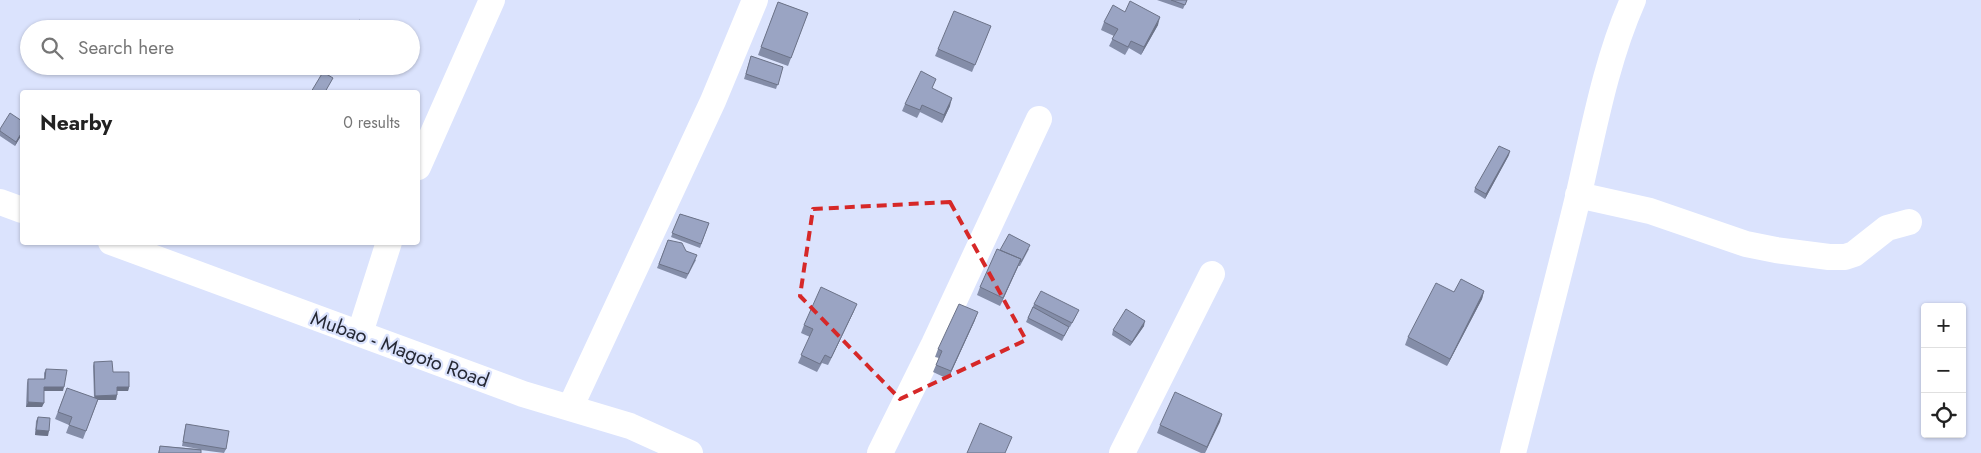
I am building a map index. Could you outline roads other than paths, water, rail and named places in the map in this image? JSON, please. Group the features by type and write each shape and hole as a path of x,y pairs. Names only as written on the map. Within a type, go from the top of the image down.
{"street":[{"path":"420,162 492,0"},
{"path":"570,408 713,101 755,0"},
{"path":"1513,453 1608,72 1623,21 1632,0"},
{"path":"880,453 934,344 1039,119"},
{"path":"1578,195 1650,211 1746,244 1829,257 1844,257 1854,254 1888,228 1909,222"},
{"path":"0,202 20,209"},
{"name":"Mubao - Magoto Road","path":"119,245 523,394 630,426 690,453"},
{"path":"360,333 388,245"},
{"path":"1122,453 1212,274"}]}
